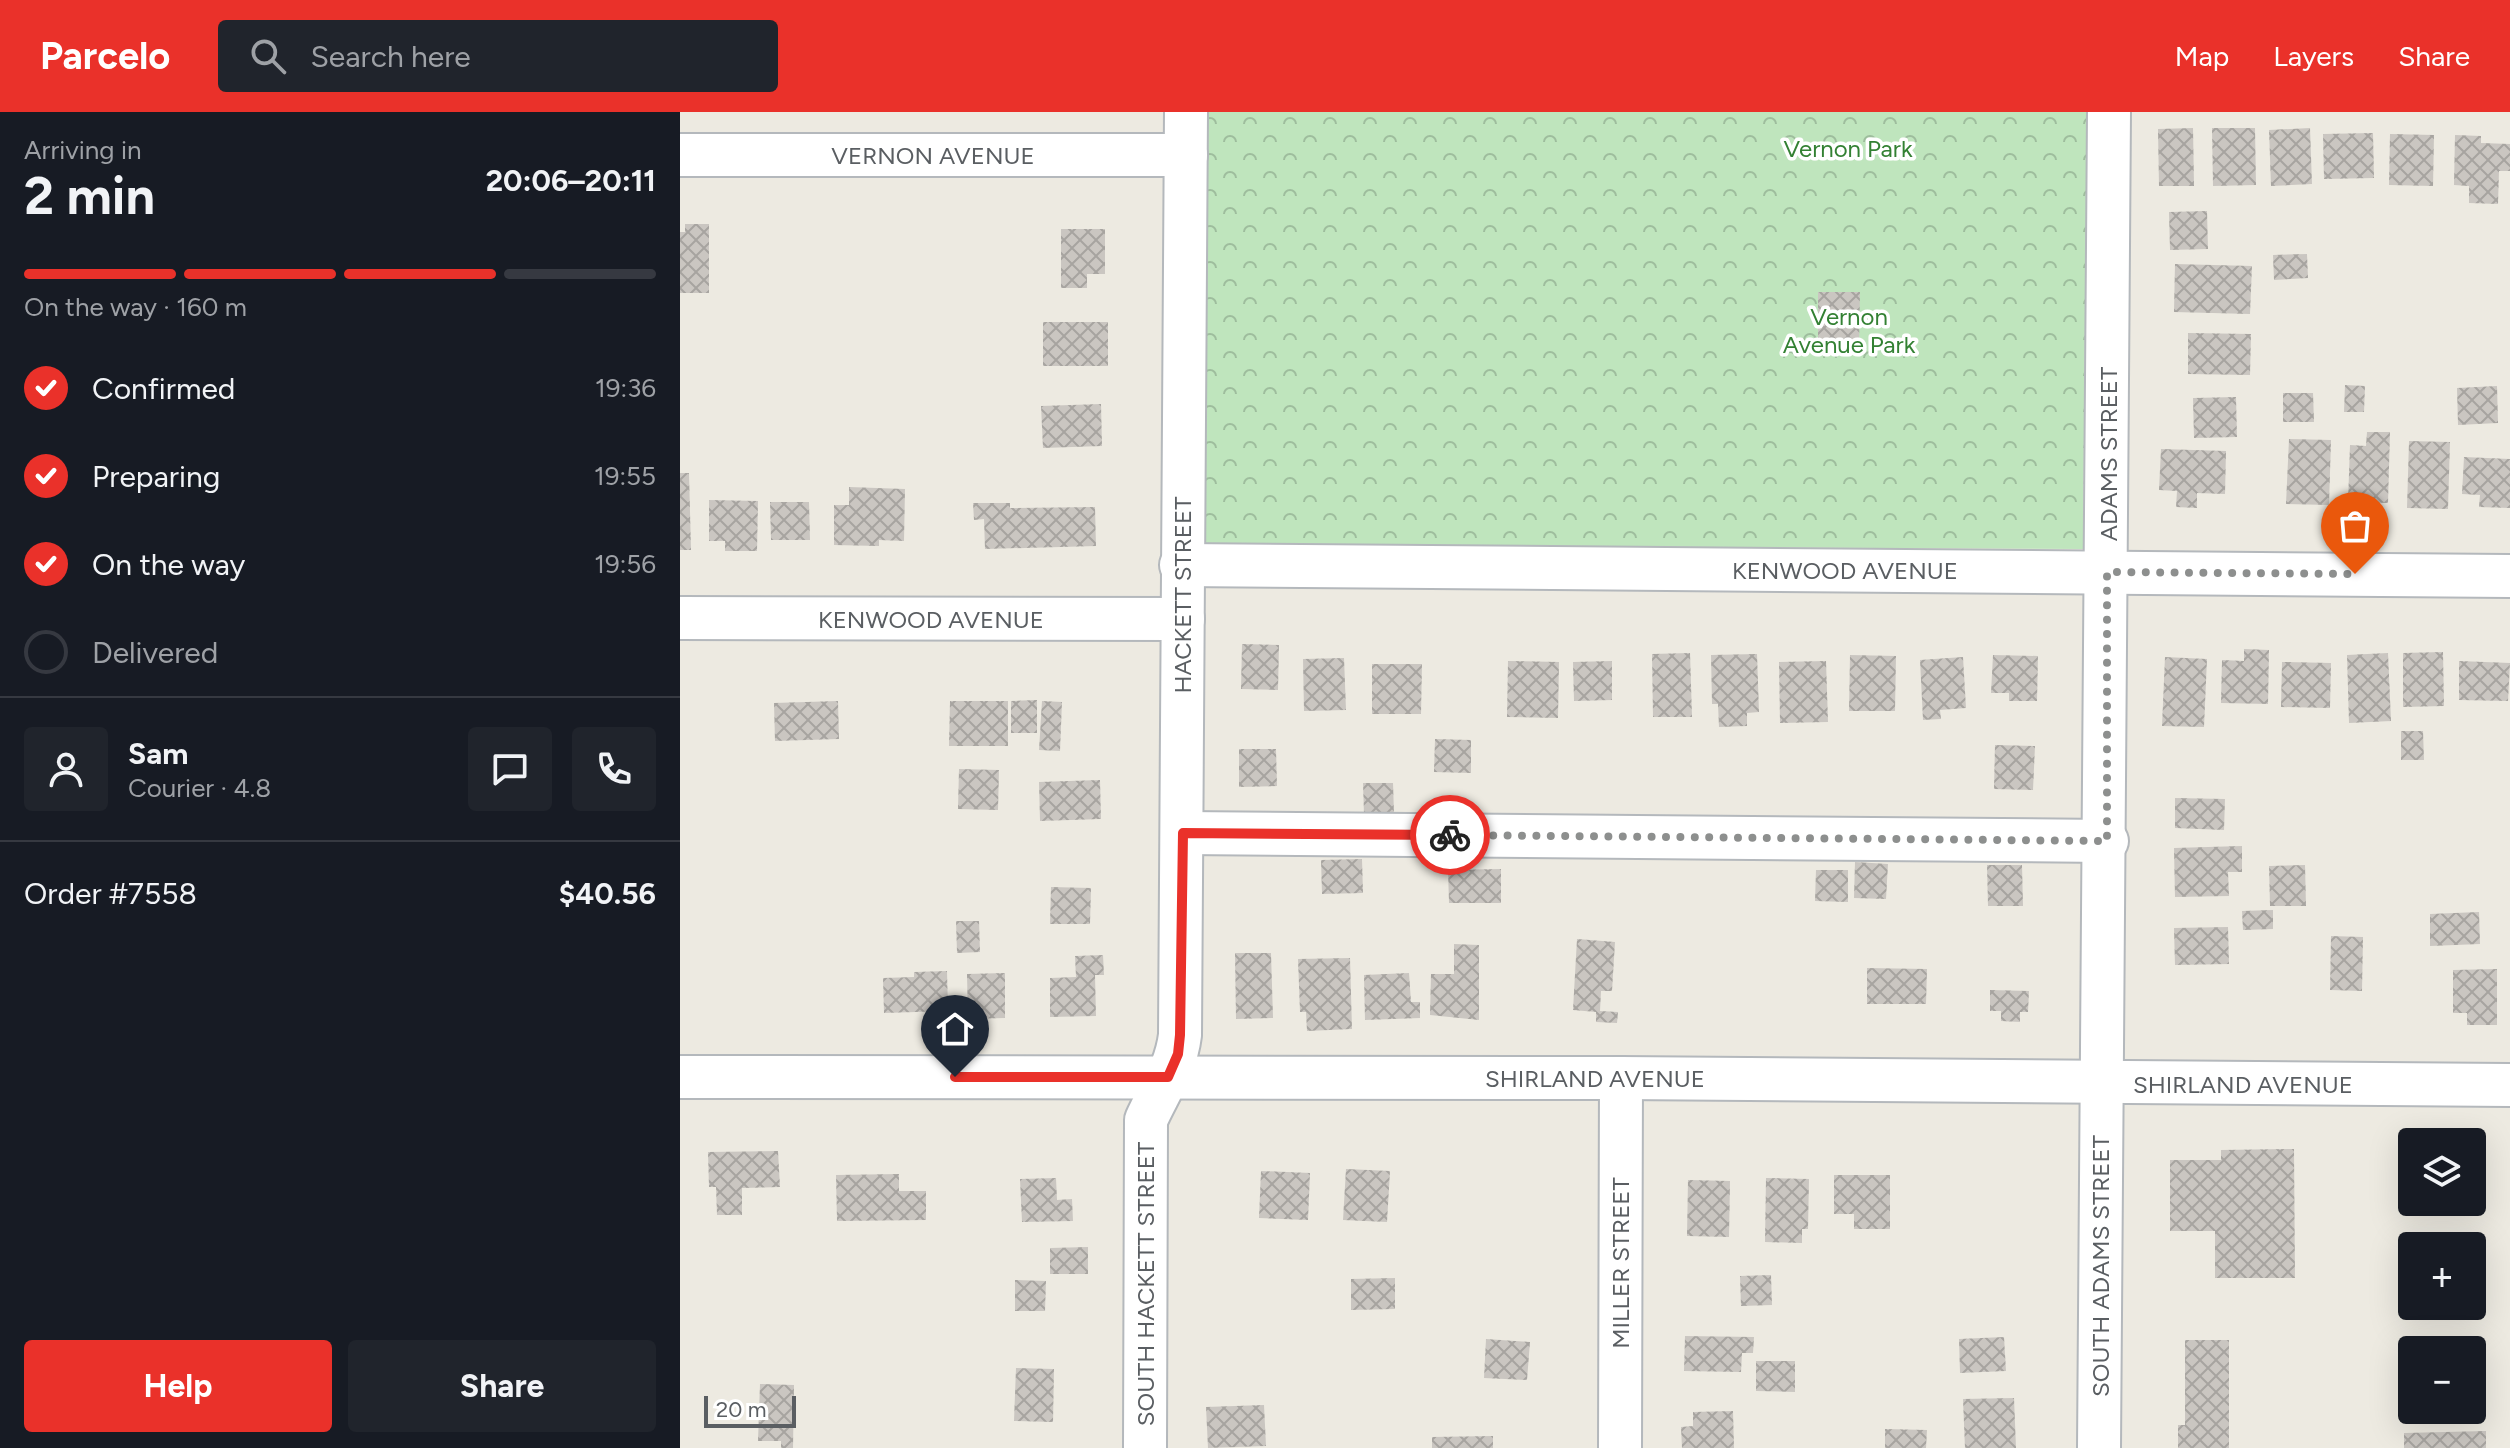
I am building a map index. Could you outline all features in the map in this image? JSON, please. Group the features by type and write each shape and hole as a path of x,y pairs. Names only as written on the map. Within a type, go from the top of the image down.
{"street":[{"name":"HACKETT STREET","path":"1168,1077 1178,1054 1180,1035 1186,112"},
{"name":"ADAMS STREET","path":"2100,1083 2107,841 2109,112"},
{"name":"VERNON AVENUE","path":"680,155 1186,155"},
{"name":"KENWOOD AVENUE","path":"1181,565 2510,576"},
{"name":"KENWOOD AVENUE","path":"680,618 1183,619"},
{"path":"1183,833 2107,841"},
{"name":"SHIRLAND AVENUE","path":"680,1077 1621,1078 2510,1085"},
{"name":"SOUTH HACKETT STREET","path":"1145,1448 1146,1120 1159,1102 1168,1077"},
{"name":"MILLER STREET","path":"1620,1448 1621,1078"},
{"name":"SOUTH ADAMS STREET","path":"2099,1448 2100,1083"}],"green space":[{"name":"Vernon Avenue Park","path":"1205,112 2087,112 2083,549 1201,545"}],"building":[{"path":"2193,128 2194,186 2159,186 2158,129"},
{"path":"2212,128 2255,128 2256,185 2213,186"},
{"path":"2310,128 2312,184 2271,186 2269,130"},
{"path":"2373,133 2374,178 2324,179 2323,134"},
{"path":"2390,134 2434,135 2433,186 2389,185"},
{"path":"2455,135 2481,136 2481,143 2510,144 2510,171 2499,171 2498,204 2469,203 2469,186 2454,185"},
{"path":"2207,211 2208,249 2170,250 2169,212"},
{"path":"685,224 709,224 709,293 680,293 680,232 685,232"},
{"path":"1061,229 1105,229 1105,274 1087,274 1087,288 1061,288"},
{"path":"2307,254 2308,278 2274,280 2273,255"},
{"path":"2175,264 2252,266 2250,314 2174,312"},
{"path":"1818,292 1860,292 1859,348 1818,348"},
{"path":"1043,322 1108,322 1108,366 1043,366"},
{"path":"2188,333 2251,334 2250,375 2188,374"},
{"path":"2345,385 2365,386 2364,412 2344,412"},
{"path":"2497,386 2498,423 2458,425 2457,388"},
{"path":"2283,393 2313,393 2314,422 2283,422"},
{"path":"2236,397 2237,437 2194,438 2193,398"},
{"path":"1101,404 1102,446 1043,448 1041,406"},
{"path":"2367,432 2390,432 2388,503 2348,502 2350,445 2366,446"},
{"path":"2289,439 2331,440 2329,505 2286,504"},
{"path":"2409,441 2450,442 2448,509 2407,508"},
{"path":"2161,449 2226,451 2225,494 2197,493 2197,508 2176,507 2177,491 2159,490"},
{"path":"2464,457 2510,459 2510,508 2479,507 2480,495 2462,494"},
{"path":"680,473 689,473 691,550 680,550"},
{"path":"849,487 905,489 904,541 879,540 879,546 834,545 834,505 849,505"},
{"path":"709,500 758,501 757,551 725,551 725,541 709,541"},
{"path":"770,502 809,502 810,540 771,540"},
{"path":"973,503 1010,503 1010,508 1095,507 1096,546 985,549 984,519 974,520"},
{"path":"1242,644 1279,645 1278,690 1241,689"},
{"path":"2244,649 2269,650 2268,704 2221,703 2222,660 2244,661"},
{"path":"2443,652 2444,706 2403,707 2403,653"},
{"path":"1690,653 1692,717 1653,717 1652,654"},
{"path":"2388,653 2391,721 2349,723 2347,655"},
{"path":"1757,654 1759,712 1747,713 1747,726 1719,727 1718,704 1712,704 1711,655"},
{"path":"1850,655 1896,656 1895,711 1849,711"},
{"path":"1993,655 2038,656 2037,701 2009,701 2009,693 1991,693"},
{"path":"1963,657 1966,708 1940,710 1941,719 1923,720 1920,660"},
{"path":"2165,657 2207,659 2204,727 2162,726"},
{"path":"1344,658 1346,710 1304,711 1303,659"},
{"path":"1508,661 1559,662 1558,718 1507,717"},
{"path":"1612,661 1612,700 1574,701 1573,662"},
{"path":"1826,661 1828,722 1780,723 1779,662"},
{"path":"2459,661 2510,663 2508,701 2459,700"},
{"path":"2282,662 2331,663 2330,708 2281,707"},
{"path":"1372,664 1422,664 1421,714 1372,714"},
{"path":"1037,700 1037,733 1011,733 1011,701"},
{"path":"838,701 839,739 775,741 774,703"},
{"path":"950,701 1008,701 1008,746 949,746"},
{"path":"1042,701 1062,702 1060,751 1039,750"},
{"path":"2401,731 2423,731 2424,760 2401,760"},
{"path":"1435,739 1471,740 1471,773 1434,772"},
{"path":"1995,745 2035,746 2033,790 1994,789"},
{"path":"1239,749 1276,749 1277,786 1239,787"},
{"path":"959,769 999,770 998,810 958,809"},
{"path":"1100,780 1101,819 1040,821 1039,782"},
{"path":"1363,783 1393,783 1394,815 1364,815"},
{"path":"2175,798 2225,799 2224,830 2175,828"},
{"path":"2242,846 2242,872 2228,872 2229,896 2175,897 2174,848"},
{"path":"1362,859 1363,893 1322,894 1321,860"},
{"path":"1855,862 1888,864 1886,899 1854,898"},
{"path":"1987,865 2022,865 2023,906 1988,906"},
{"path":"2305,865 2306,906 2270,906 2269,866"},
{"path":"1501,869 1501,903 1449,903 1448,870"},
{"path":"1816,870 1848,870 1848,902 1815,901"},
{"path":"1051,887 1091,888 1090,924 1050,924"},
{"path":"2273,910 2273,929 2243,930 2242,911"},
{"path":"2479,912 2480,944 2430,946 2430,914"},
{"path":"956,921 979,921 980,952 957,953"},
{"path":"2228,927 2229,964 2175,965 2174,928"},
{"path":"2331,936 2363,937 2362,991 2330,990"},
{"path":"1577,939 1615,942 1612,991 1601,991 1600,1011 1618,1012 1617,1023 1596,1022 1596,1012 1573,1010"},
{"path":"1454,944 1479,945 1479,1020 1430,1015 1431,974 1454,974"},
{"path":"1235,953 1271,953 1273,1018 1236,1019"},
{"path":"1103,955 1104,975 1095,975 1096,1016 1050,1017 1050,978 1076,977 1075,956"},
{"path":"1350,958 1352,1029 1307,1031 1306,1012 1300,1012 1298,959"},
{"path":"1867,968 1927,969 1926,1004 1867,1004"},
{"path":"2497,969 2497,1025 2467,1025 2467,1013 2453,1013 2453,970"},
{"path":"947,971 948,1011 884,1013 883,978 914,977 914,972"},
{"path":"1005,973 1005,1018 968,1019 967,974"},
{"path":"1409,973 1411,1002 1420,1002 1420,1018 1365,1020 1364,975"},
{"path":"1990,990 2029,991 2028,1012 2020,1012 2020,1022 2001,1021 2001,1011 1990,1011"},
{"path":"2294,1149 2295,1278 2215,1278 2215,1231 2170,1231 2170,1160 2221,1160 2221,1150"},
{"path":"778,1151 780,1187 742,1188 742,1215 717,1215 716,1187 709,1187 708,1152"},
{"path":"1346,1169 1390,1171 1387,1222 1343,1220"},
{"path":"1261,1171 1310,1173 1308,1220 1259,1218"},
{"path":"899,1174 899,1191 926,1191 926,1220 837,1221 836,1175"},
{"path":"1834,1175 1890,1175 1890,1229 1854,1229 1854,1214 1834,1214"},
{"path":"1056,1178 1057,1200 1072,1199 1073,1221 1022,1222 1020,1179"},
{"path":"1766,1178 1809,1179 1808,1229 1802,1229 1802,1243 1765,1242"},
{"path":"1688,1180 1730,1181 1729,1237 1687,1236"},
{"path":"1088,1247 1088,1274 1050,1274 1050,1248"},
{"path":"1771,1275 1772,1305 1741,1306 1740,1276"},
{"path":"1395,1278 1395,1309 1351,1310 1351,1279"},
{"path":"1015,1280 1046,1281 1045,1311 1015,1311"},
{"path":"1685,1336 1754,1337 1753,1353 1742,1353 1741,1372 1684,1371"},
{"path":"2004,1337 2006,1371 1960,1373 1959,1339"},
{"path":"1486,1339 1530,1342 1527,1380 1484,1378"},
{"path":"2185,1340 2229,1340 2229,1448 2178,1448 2178,1425 2185,1425"},
{"path":"1756,1361 1795,1361 1795,1392 1756,1391"},
{"path":"1016,1368 1054,1369 1053,1422 1014,1421"},
{"path":"760,1384 794,1385 793,1448 781,1448 781,1441 758,1441"},
{"path":"2014,1398 2016,1448 1965,1448 1963,1399"},
{"path":"1264,1405 1266,1446 1208,1448 1206,1407"},
{"path":"1733,1411 1734,1448 1682,1448 1681,1427 1693,1426 1693,1412"},
{"path":"1885,1429 1927,1430 1926,1448 1885,1448"},
{"path":"2486,1431 2486,1448 2404,1448 2404,1433"},
{"path":"1493,1436 1493,1448 1432,1448 1432,1437"}],"way so far":[{"path":"1450,835 2107,841 2107,572 2355,574"}],"route":[{"path":"955,1077 1168,1077 1178,1054 1180,1035 1183,833 1450,835"}],"park label":[{"name":"Vernon Park","path":"1848,148"}]}
